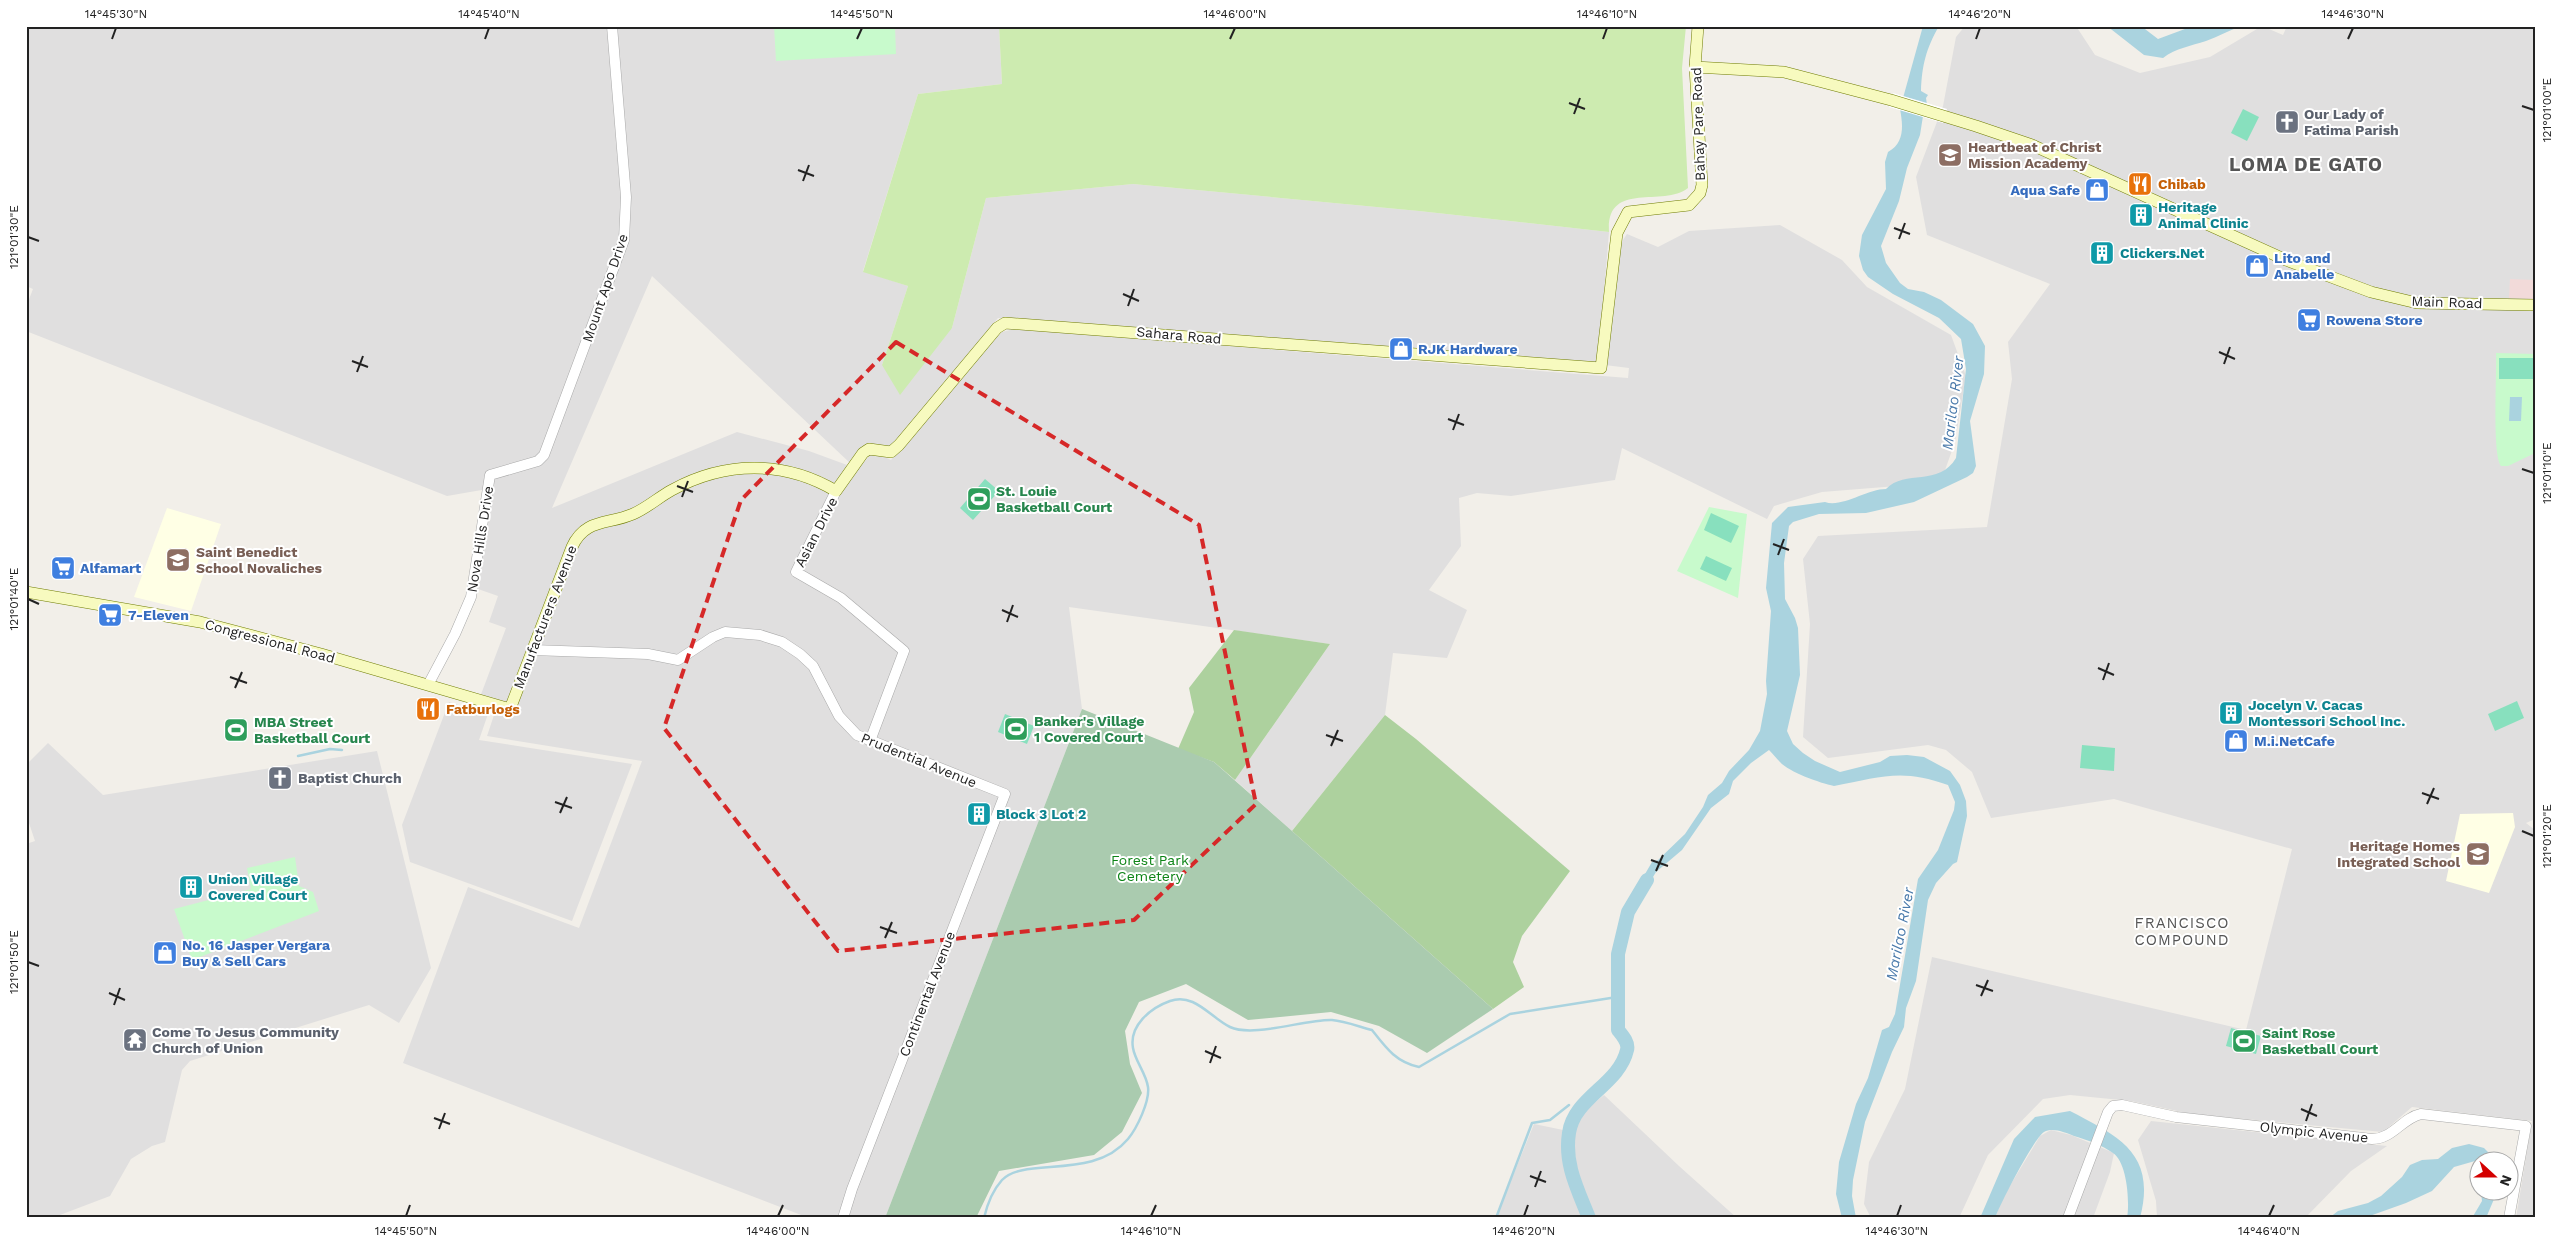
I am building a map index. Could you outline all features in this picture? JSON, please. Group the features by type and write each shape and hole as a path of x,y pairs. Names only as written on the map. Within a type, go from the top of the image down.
{"main road":[{"name":"Bahay Pare Road","path":"1601,368 1617,233 1624,215 1632,210 1689,205 1700,193 1702,185 1695,67 1698,26"},
{"name":"Main Road","path":"1695,67 1784,72 1945,116 2032,145 2286,260 2371,292 2417,304 2535,305"},
{"name":"Sahara Road","path":"836,491 863,453 869,449 891,452 900,445 997,328 1005,323 1601,368"},
{"name":"Manufacturers Avenue","path":"510,708 575,538 587,527 633,514 692,480 727,470 769,468 790,471 808,477 836,491"},
{"name":"Congressional Road","path":"26,592 200,622 510,708"}],"street":[{"name":"Mount Apo Drive","path":"490,474 538,461 544,455 624,240 626,196 612,26"},
{"name":"Nova Hills Drive","path":"428,684 455,634 471,597 490,474"},
{"name":"Asian Drive","path":"836,491 796,572 841,598 904,651 870,741"},
{"name":"Prudential Avenue","path":"532,650 648,654 678,660 713,637 725,632 760,635 782,642 800,654 813,666 848,728 870,741 1005,794"},
{"name":"Continental Avenue","path":"843,1218 849,1195 1005,794"},
{"name":"Olympic Avenue","path":"2068,1218 2108,1112 2113,1106 2122,1105 2176,1117 2372,1139 2388,1135 2410,1118 2421,1114 2526,1126 2509,1218"}],"highlighted area":[{"path":"896,342 1199,525 1256,804 1134,920 838,951 664,728 741,500"}],"shaded area":[{"path":"26,26 999,26 1002,84 918,94 863,271 908,286 882,365 952,328 986,198 1133,184 1419,211 1609,232 1598,364 998,318 891,448 876,446 850,463 652,276 552,508 737,432 809,451 858,469 873,452 891,460 1002,332 1014,329 1628,378 1629,368 1605,365 1621,243 1627,234 1658,247 1689,231 1780,225 1842,260 1867,287 1951,335 1966,376 1955,442 1944,473 1897,486 1822,492 1774,506 1767,519 1622,448 1615,480 1511,496 1477,493 1459,498 1461,546 1429,590 1467,610 1447,658 1393,653 1385,715 1292,831 1235,780 1330,644 1069,607 1082,709 885,1218 809,1218 403,1063 468,887 579,928 642,761 487,736 495,712 477,705 506,628 489,622 498,596 478,589 493,488 447,496 26,331 26,307 33,289 26,286"},
{"path":"1965,26 2076,26 2095,55 2140,73 2210,57 2262,26 2283,35 2287,26 2535,26 2535,819 2526,823 2535,830 2535,1218 2516,1218 2532,1121 2412,1107 2383,1132 2191,1114 2131,1101 2070,1095 2043,1099 1988,1155 1959,1218 1871,1218 1864,1204 1869,1162 1905,1089 1932,957 2246,1030 2292,849 2114,799 1991,818 1972,772 1946,750 1928,745 1828,758 1803,737 1810,624 1803,559 1818,536 1987,527 2012,379 2008,342 2050,284 1927,235 1916,177 1943,106 1956,37"},
{"path":"2510,279 2535,280 2535,299 2509,298"},
{"name":"Saint Benedict School Novaliches","path":"167,508 221,524 191,611 134,597"},
{"path":"449,702 488,714 479,740 632,764 572,921 410,862 402,825"},
{"path":"48,743 103,795 377,751 431,968 399,1023 369,1005 190,1061 182,1070 165,1142 152,1146 131,1159 110,1196 52,1218 26,1218 26,844 35,841 26,814 26,765"},
{"name":"Heritage Homes Integrated School","path":"2513,813 2515,827 2489,893 2446,881 2460,814"},
{"path":"1604,1095 1737,1218 1496,1218 1534,1124 1573,1132 1587,1109"},
{"path":"2151,1121 2387,1146 2351,1171 2305,1218 2157,1218 2156,1201 2138,1140"},
{"path":"2051,1130 2071,1135 2114,1153 2110,1172 2093,1218 1995,1218 2003,1197 2040,1136"}],"green space":[{"path":"774,26 895,26 896,54 776,61"},
{"path":"999,26 1686,26 1682,68 1688,188 1677,194 1626,200 1616,206 1610,216 1609,232 1419,211 1133,184 986,198 952,328 900,395 882,365 908,286 863,272 918,94 1002,84"},
{"path":"2243,109 2259,117 2247,141 2231,133"},
{"path":"2496,353 2535,354 2535,453 2508,466 2501,466 2498,458 2495,412"},
{"path":"2499,358 2535,358 2535,379 2499,379"},
{"name":"St. Louie Basketball Court","path":"985,479 999,491 973,520 960,508"},
{"path":"1709,507 1747,514 1738,598 1677,571"},
{"path":"1711,513 1739,526 1731,543 1704,530"},
{"path":"1706,556 1732,568 1726,581 1700,569"},
{"path":"1234,630 1330,644 1235,780 1214,762 1178,749 1194,712 1189,688"},
{"path":"2517,701 2524,718 2495,731 2488,714"},
{"name":"Forest Park Cemetery","path":"1082,709 1214,762 1493,1009 1427,1053 1379,1026 1331,1012 1248,1020 1186,984 1139,1002 1125,1031 1130,1064 1142,1093 1122,1132 1094,1155 999,1171 976,1218 885,1218"},
{"name":"Banker's Village 1 Covered Court","path":"1005,714 1034,726 1027,744 998,732"},
{"path":"1385,715 1416,739 1570,871 1522,936 1513,962 1524,987 1493,1009 1292,831"},
{"path":"2082,745 2115,748 2114,771 2080,768"},
{"path":"295,857 299,886 313,892 319,911 192,960 174,909 251,889 247,868"},
{"name":"Saint Rose Basketball Court","path":"2231,1028 2261,1036 2256,1054 2226,1046"}],"water":[{"path":"1923,26 1939,26 1925,57 1922,73 1921,91 1928,95 1926,98 1927,105 1903,98"},
{"path":"2107,26 2141,26 2158,39 2193,26 2242,26 2178,50 2163,58 2144,55"},
{"path":"1900,109 1923,116 1920,135 1907,168 1899,201 1881,246 1886,263 1900,283 1908,289 1924,292 1941,300 1973,324 1985,346 1984,374 1970,421 1976,466 1973,473 1967,477 1914,502 1866,513 1819,514 1793,522 1789,526 1784,563 1785,599 1798,628 1800,675 1787,731 1793,744 1803,753 1815,761 1840,772 1880,762 1890,756 1924,757 1950,771 1960,785 1966,801 1967,816 1957,862 1936,883 1928,900 1916,981 1906,1008 1904,1027 1892,1052 1865,1122 1853,1180 1852,1196 1856,1218 1842,1218 1836,1194 1839,1162 1856,1104 1868,1078 1882,1030 1889,1027 1895,1014 1918,879 1938,850 1954,810 1955,802 1948,785 1904,775 1878,777 1834,786 1813,780 1790,770 1769,750 1751,763 1733,781 1729,794 1711,808 1682,850 1656,872 1641,897 1634,893 1652,862 1658,860 1685,834 1703,807 1708,795 1722,783 1729,771 1749,750 1760,731 1767,694 1766,681 1771,611 1766,588 1772,523 1788,507 1847,501 1871,492 1886,489 1894,483 1903,480 1941,472 1949,467 1956,458 1966,369 1961,339 1939,318 1893,294 1868,277 1863,270 1859,256 1862,235 1886,189 1885,162 1888,152 1897,144 1902,133"},
{"path":"2510,397 2522,397 2521,421 2509,421"},
{"path":"2070,1111 2104,1129 2118,1139 2138,1162 2143,1177 2144,1196 2140,1218 2127,1218 2128,1193 2124,1173 2122,1165 2113,1153 2089,1141 2051,1130 2044,1132 2039,1137 2025,1158 1995,1218 1980,1218 2014,1139 2035,1117"},
{"path":"2469,1144 2484,1148 2488,1152 2468,1152 2468,1163 2454,1167 2432,1191 2406,1203 2364,1218 2329,1218 2338,1211 2368,1203 2381,1196 2402,1177 2410,1165 2422,1160 2438,1159 2452,1148"},
{"path":"2481,1202 2493,1202 2486,1218 2472,1218"}],"pier":[{"path":"1893,93 1947,109 1943,123 1889,107"}],"waterway":[{"path":"298,756 330,749 342,750"},
{"path":"1589,1218 1570,1166 1568,1155 1569,1133 1579,1110 1615,1073 1627,1050 1624,1037 1618,1030 1618,954 1628,912 1647,880"},
{"path":"984,1218 996,1188 1002,1180 1013,1173 1026,1169 1079,1164 1097,1160 1113,1152 1128,1139 1142,1114 1148,1093 1147,1082 1133,1048 1134,1032 1148,1013 1170,1001 1179,999 1195,1003 1223,1023 1240,1030 1266,1029 1321,1020 1347,1023 1372,1030 1398,1058 1419,1067 1510,1014 1617,997"},
{"path":"1580,1101 1588,1099"},
{"path":"1496,1218 1532,1123 1550,1120 1569,1105"}],"place":[{"name":"Our Lady of Fatima Parish","path":"2287,122"},
{"name":"Heartbeat of Christ Mission Academy","path":"1950,155"},
{"name":"Chibab","path":"2140,184"},
{"name":"Aqua Safe","path":"2097,190"},
{"name":"Heritage Animal Clinic","path":"2141,215"},
{"name":"Clickers.Net","path":"2102,253"},
{"name":"Lito and Anabelle","path":"2257,266"},
{"name":"Rowena Store","path":"2309,320"},
{"name":"RJK Hardware","path":"1401,349"},
{"name":"St. Louie Basketball Court","path":"979,499"},
{"name":"Saint Benedict School Novaliches","path":"178,560"},
{"name":"Alfamart","path":"63,568"},
{"name":"7-Eleven","path":"110,615"},
{"name":"Fatburlogs","path":"428,709"},
{"name":"Jocelyn V. Cacas Montessori School Inc.","path":"2231,713"},
{"name":"Banker's Village 1 Covered Court","path":"1016,729"},
{"name":"MBA Street Basketball Court","path":"236,730"},
{"name":"M.i.NetCafe","path":"2236,741"},
{"name":"Baptist Church","path":"280,778"},
{"name":"Block 3 Lot 2","path":"979,814"},
{"name":"Heritage Homes Integrated School","path":"2478,854"},
{"name":"Union Village Covered Court","path":"191,887"},
{"name":"No. 16 Jasper Vergara Buy & Sell Cars","path":"165,953"},
{"name":"Come To Jesus Community Church of Union","path":"135,1040"},
{"name":"Saint Rose Basketball Court","path":"2244,1041"}],"district":[{"name":"LOMA DE GATO","path":"2306,164"},
{"name":"FRANCISCO COMPOUND","path":"2182,932"}],"water label":[{"name":"Marilao River","path":"1953,403"},
{"name":"Marilao River","path":"1900,934"}]}
